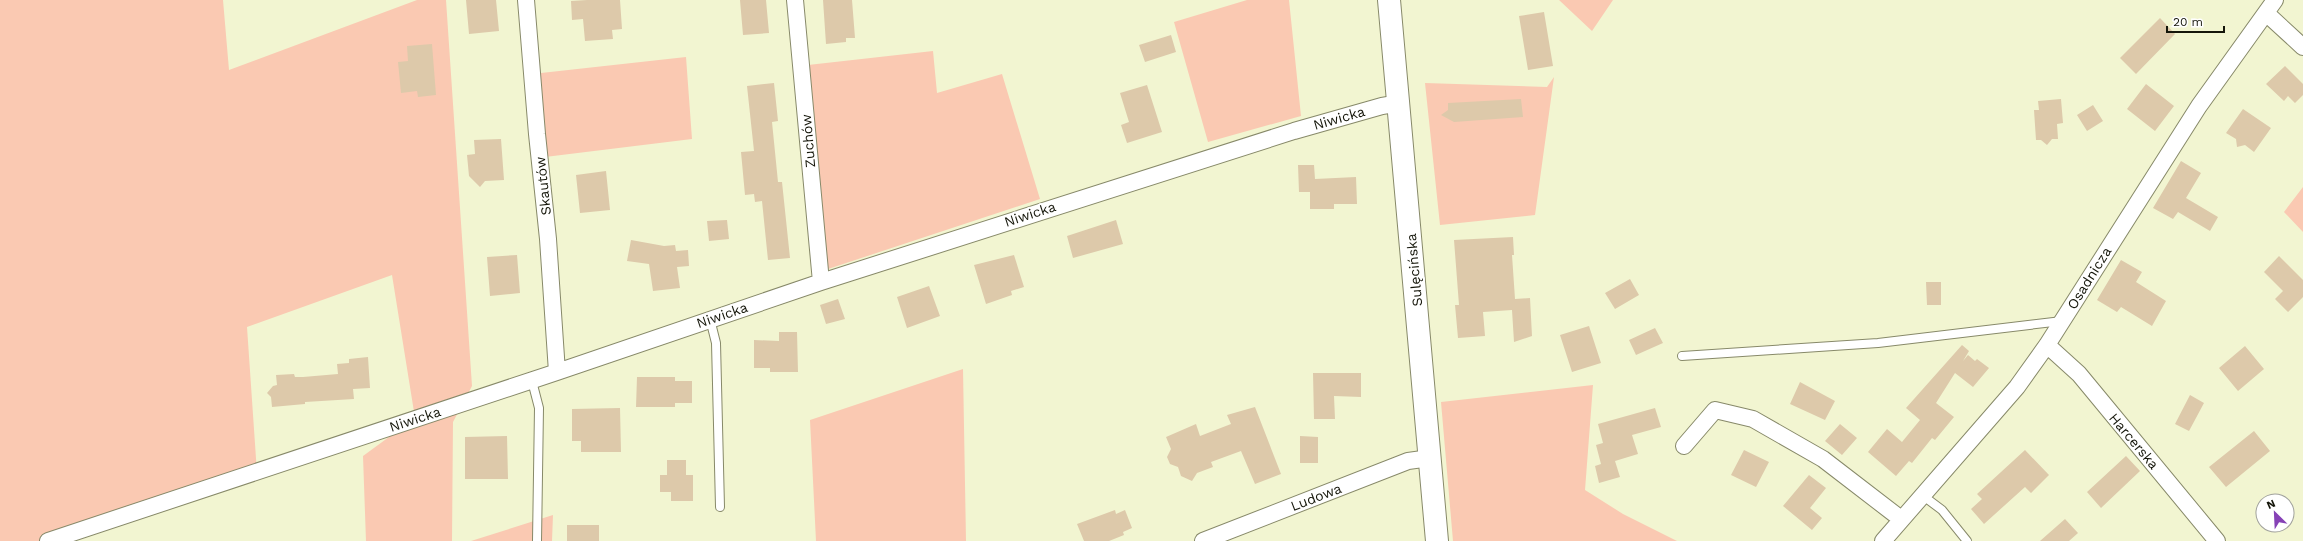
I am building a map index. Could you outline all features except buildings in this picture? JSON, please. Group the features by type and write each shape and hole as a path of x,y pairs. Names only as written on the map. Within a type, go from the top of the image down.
{"street":[{"name":"Skautów","path":"526,0 537,134 548,239 557,372"},
{"name":"Zuchów","path":"795,0 821,282"},
{"name":"Sulęcińska","path":"1389,0 1400,103 1438,541"},
{"path":"2271,6 2303,47"},
{"name":"Osadnicza","path":"1883,541 2017,387 2047,345 2199,106 2271,6"},
{"name":"Niwicka","path":"48,541 532,381 821,282 1286,134 1382,106 1400,103"},
{"name":"Harcerska","path":"2047,345 2079,374 2217,541"},
{"path":"1684,446 1715,410 1753,419 1823,459 1901,519"},
{"name":"Ludowa","path":"1203,541 1408,461 1430,458"}],"lane":[{"path":"710,320 716,343 720,507"},
{"path":"1682,356 1878,343 2062,321"},
{"path":"532,381 539,408 537,541"},
{"path":"1922,495 1942,510 1967,541"}],"shaded area":[{"path":"0,0 223,0 229,70 417,0 446,0 472,386 453,422 452,541 366,541 363,456 415,418 392,275 247,327 257,473 57,541 0,541"},
{"path":"1247,0 1289,0 1301,116 1208,142 1174,22"},
{"path":"1559,0 1613,0 1592,31"},
{"path":"933,51 937,93 1002,74 1040,199 828,269 808,65"},
{"path":"686,57 692,139 545,157 532,74"},
{"path":"1554,77 1535,215 1440,225 1425,83 1547,87"},
{"path":"2303,187 2303,232 2284,212"},
{"path":"963,369 966,541 816,541 810,420"},
{"path":"1593,385 1585,490 1623,514 1677,541 1453,541 1441,402"},
{"path":"553,515 552,541 471,541"}]}
